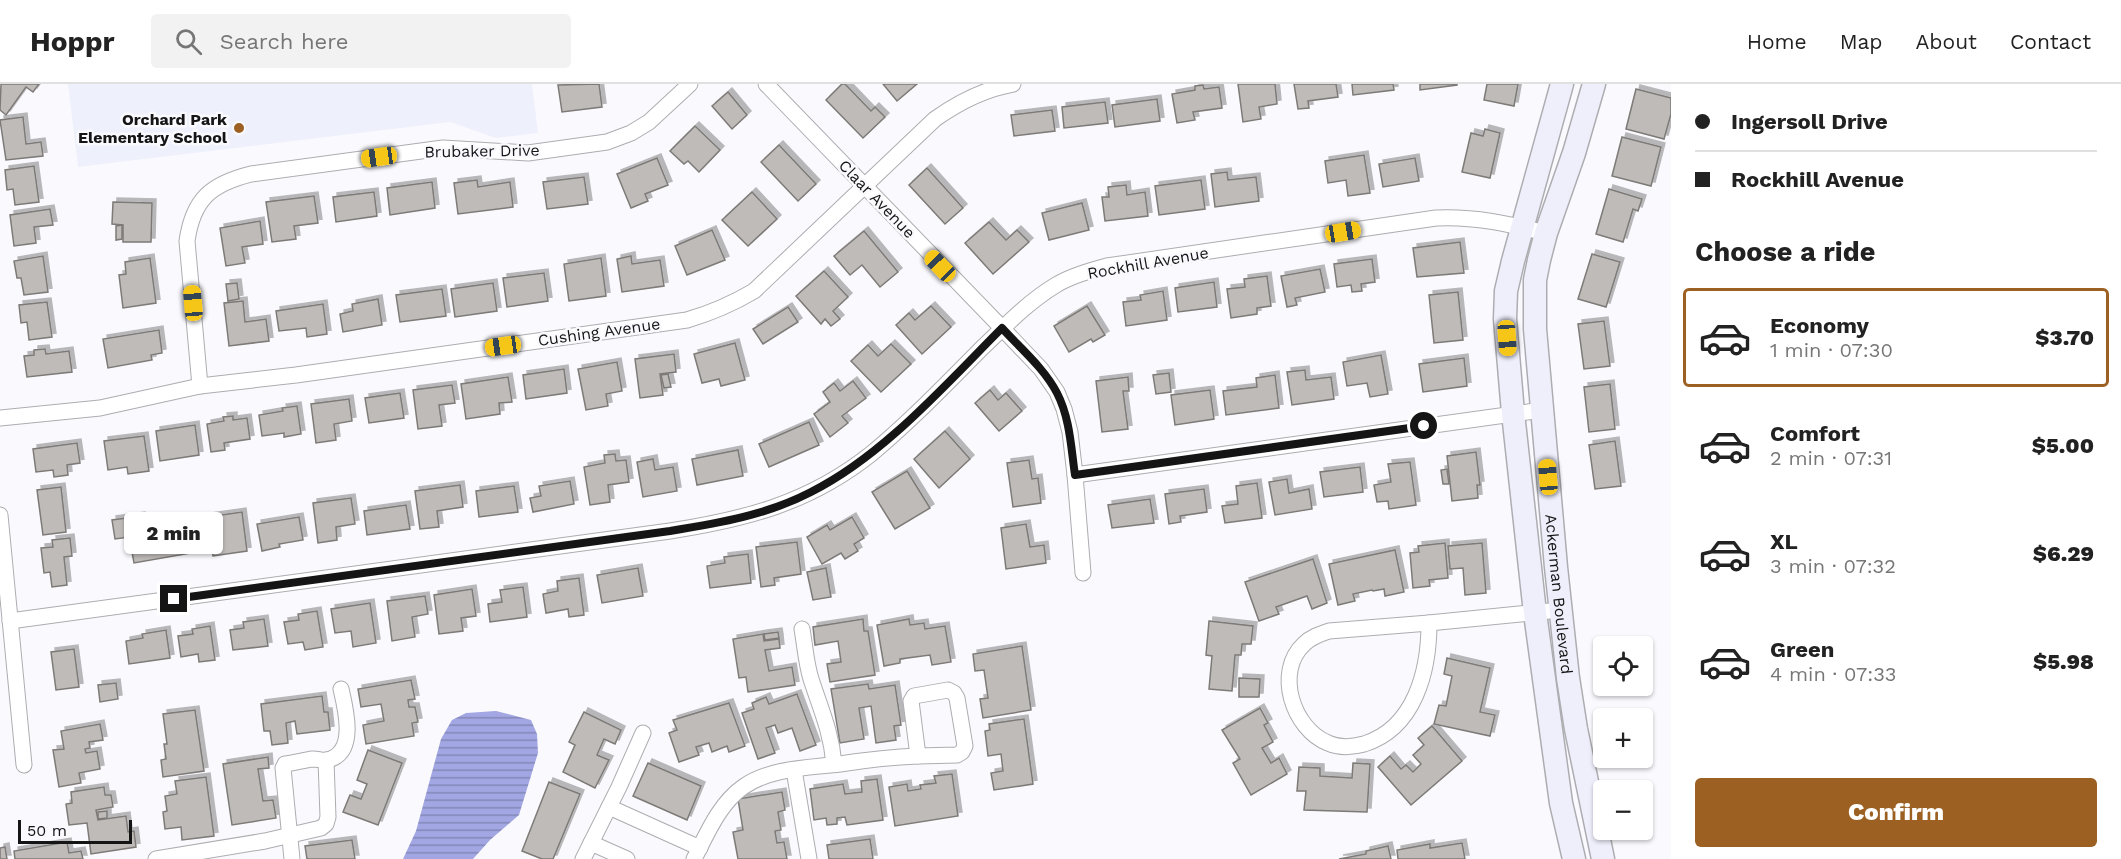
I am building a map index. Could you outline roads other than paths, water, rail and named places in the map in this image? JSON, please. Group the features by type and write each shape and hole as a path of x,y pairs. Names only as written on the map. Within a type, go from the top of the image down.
{"street":[{"name":"Brubaker Drive","path":"200,386 188,241 195,210 204,197 217,186 231,179 251,174 443,148 528,153 607,142 631,133 649,122 690,84"},
{"name":"Claar Avenue","path":"766,84 1041,369 1057,392 1070,432 1083,573"},
{"name":"Cushing Avenue","path":"0,418 100,408 200,386 296,375 675,322 705,315 734,303 754,291 935,119 953,106 978,94 1013,84"},
{"name":"Ackerman Boulevard","path":"1562,84 1521,227 1506,291 1505,319 1535,613 1560,803 1574,859"},
{"name":"Ackerman Boulevard","path":"1594,84 1574,153 1545,233 1534,280 1535,329 1560,610 1576,729 1603,859"},
{"name":"Rockhill Avenue","path":"10,621 670,531 739,519 810,493 840,476 897,430 1037,297 1081,274 1107,266 1436,218 1463,216 1496,221 1545,233"},
{"path":"1075,475 1542,410"},
{"path":"0,515 24,765"},
{"path":"1429,624 1429,641 1418,693 1403,718 1385,733 1359,746 1339,747 1314,736 1304,725 1292,701 1289,680 1295,656 1304,644 1314,637 1329,631 1429,624 1560,610"},
{"path":"802,629 811,678 828,725 834,764"},
{"path":"292,859 283,768 285,764 313,759 326,760 336,756 344,749 347,736 341,689"},
{"path":"609,807 697,853 712,824 728,801 741,788 772,773 834,764 918,756 957,755 962,752 964,746 961,719 954,693 948,690 914,696 911,701 918,756"},
{"path":"583,859 644,733"},
{"path":"156,859 216,854 321,828 326,824 328,817 326,760"},
{"path":"794,770 809,859"},
{"path":"591,843 627,859"}],"water":[{"path":"496,711 531,720 537,734 538,753 519,815 490,840 473,859 403,859 416,831 441,739 452,720 466,713"}],"place":[{"name":"Orchard Park Elementary School","path":"239,128"}]}
